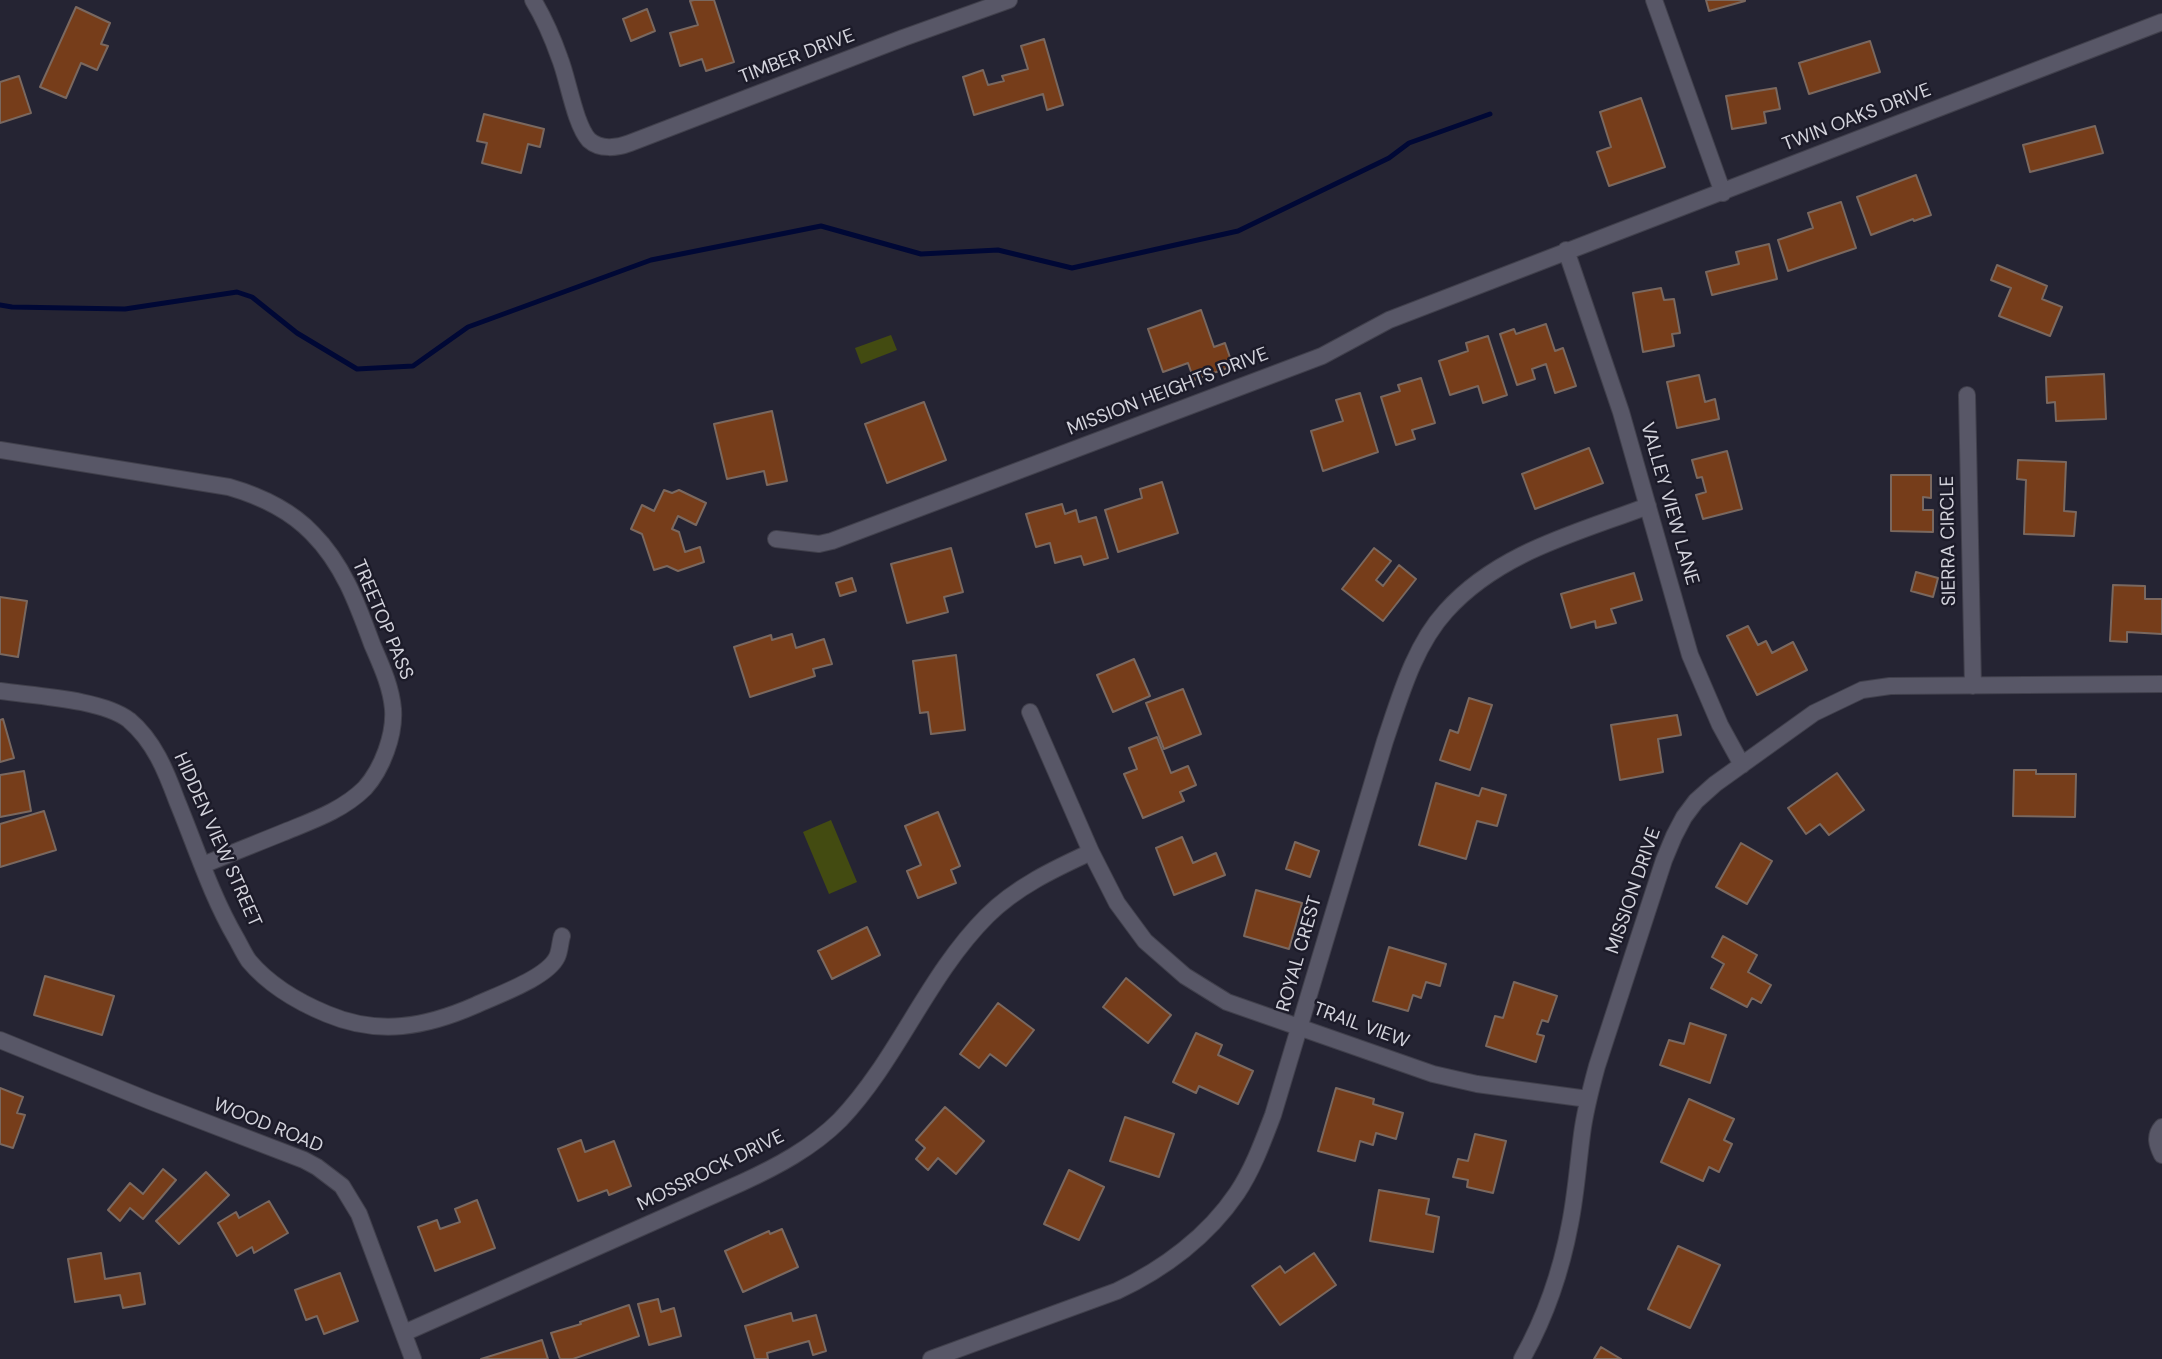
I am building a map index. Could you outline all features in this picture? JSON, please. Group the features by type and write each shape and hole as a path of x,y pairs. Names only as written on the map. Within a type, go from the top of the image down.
{"street":[{"name":"TIMBER DRIVE","path":"533,0 561,60 580,127 598,146 624,145 1009,0"},
{"path":"1654,0 1723,193"},
{"name":"TWIN OAKS DRIVE","path":"1566,250 1723,193 2162,22"},
{"name":"VALLEY VIEW LANE","path":"1566,250 1621,412 1690,655 1720,725 1742,765"},
{"name":"MISSION HEIGHTS DRIVE","path":"776,539 819,544 832,541 1322,356 1390,320 1566,250"},
{"name":"SIERRA CIRCLE","path":"1967,395 1973,686"},
{"name":"TREETOP PASS","path":"0,450 229,487 257,496 286,512 311,531 331,554 348,581 390,689 394,712 391,738 381,762 367,786 329,814 203,865"},
{"name":"ROYAL CREST","path":"931,1359 1143,1279 1188,1246 1237,1193 1257,1155 1273,1115 1395,709 1414,663 1434,628 1463,594 1504,563 1546,544 1648,506"},
{"name":"MISSION DRIVE","path":"1522,1359 1547,1310 1563,1257 1588,1099 1659,873 1674,836 1696,801 1715,784 1814,713 1862,690 1890,686 2162,684"},
{"name":"HIDDEN VIEW STREET","path":"0,691 90,704 127,719 146,737 164,765 221,913 248,960 275,986 304,1005 366,1027 407,1026 442,1019 542,973 557,957 562,936"},
{"name":"TRAIL VIEW","path":"1030,712 1091,852 1117,902 1133,926 1163,959 1205,990 1227,1002 1407,1066 1452,1079 1588,1099"},
{"name":"MOSSROCK DRIVE","path":"404,1333 778,1166 806,1148 838,1122 862,1095 937,980 986,917 1007,898 1033,881 1091,852"},
{"name":"WOOD ROAD","path":"0,1040 304,1160 342,1186 359,1214 414,1359"},
{"path":"2162,1127 2158,1131 2156,1144 2162,1155"}],"green space":[{"path":"891,335 897,350 861,364 855,348"},
{"path":"831,820 857,882 829,894 803,832"}],"building":[{"path":"714,0 734,62 706,71 702,59 680,66 670,33 698,25 690,1"},
{"path":"1706,0 1745,0 1745,1 1709,11"},
{"path":"76,7 110,23 101,44 108,46 97,70 81,63 66,98 40,87"},
{"path":"647,9 655,31 631,41 623,19"},
{"path":"1044,39 1063,105 1047,110 1043,94 974,115 963,77 983,70 988,85 1004,81 1002,76 1028,69 1021,46"},
{"path":"1870,41 1880,72 1809,94 1799,63"},
{"path":"19,76 31,113 0,123 0,82"},
{"path":"1776,88 1780,109 1764,112 1766,123 1732,129 1726,96"},
{"path":"1641,98 1665,167 1609,186 1597,152 1611,147 1600,112"},
{"path":"484,114 544,129 540,147 528,144 521,173 482,163 487,143 477,141"},
{"path":"2095,126 2103,153 2030,172 2023,145"},
{"path":"1916,175 1931,215 1871,235 1857,197"},
{"path":"1841,202 1856,248 1788,271 1778,240 1813,228 1808,213"},
{"path":"1769,244 1777,279 1712,295 1706,272 1739,264 1736,252"},
{"path":"1997,265 2047,286 2042,299 2062,307 2050,336 1999,316 2011,288 1991,280"},
{"path":"1661,288 1664,300 1674,299 1680,333 1672,334 1674,346 1643,352 1633,293"},
{"path":"1201,310 1214,347 1225,343 1233,366 1194,380 1188,363 1163,372 1148,329"},
{"path":"1546,324 1555,351 1563,348 1576,386 1555,393 1546,364 1532,369 1535,379 1517,385 1500,334 1514,329 1516,334"},
{"path":"1488,336 1507,395 1483,403 1478,386 1450,395 1439,361 1468,351 1466,343"},
{"path":"2104,374 2106,419 2056,421 2055,402 2047,403 2046,377"},
{"path":"1699,375 1705,402 1715,399 1719,419 1677,428 1667,382"},
{"path":"1421,378 1435,423 1412,430 1415,439 1396,445 1381,397 1400,391 1398,385"},
{"path":"1360,393 1378,452 1323,471 1311,431 1343,421 1336,400"},
{"path":"924,402 946,460 887,483 865,424"},
{"path":"772,411 787,481 767,485 764,471 727,479 714,424"},
{"path":"1589,448 1603,483 1535,509 1522,474"},
{"path":"1727,451 1742,509 1703,519 1696,495 1706,492 1702,477 1697,478 1692,460"},
{"path":"2018,460 2066,462 2064,511 2076,512 2074,536 2024,534 2026,480 2017,479"},
{"path":"1891,475 1931,475 1931,498 1923,497 1923,510 1933,510 1933,532 1891,531"},
{"path":"1162,482 1178,533 1118,552 1105,510 1142,498 1140,489"},
{"path":"664,490 672,493 679,490 706,503 696,525 678,516 672,529 679,532 685,552 700,547 704,562 678,571 667,566 654,570 642,534 631,529 642,505 654,511"},
{"path":"1062,504 1065,514 1076,510 1079,522 1096,517 1108,558 1084,565 1081,556 1055,563 1050,543 1036,547 1026,514"},
{"path":"951,548 963,592 944,597 948,612 907,623 891,564"},
{"path":"1374,548 1391,561 1376,580 1383,586 1399,565 1416,579 1383,621 1342,589"},
{"path":"1916,572 1938,578 1933,597 1911,591"},
{"path":"1634,573 1642,600 1611,609 1616,623 1596,628 1595,621 1571,628 1561,594"},
{"path":"852,578 856,591 840,596 836,583"},
{"path":"2113,585 2145,586 2145,599 2162,599 2162,634 2127,632 2127,642 2110,641"},
{"path":"0,597 27,601 18,657 0,654"},
{"path":"1748,626 1758,645 1766,641 1772,653 1793,642 1807,670 1757,695 1727,636"},
{"path":"792,634 796,648 824,639 832,664 813,669 815,676 750,697 734,647 771,635 772,640"},
{"path":"956,655 965,730 931,734 928,712 920,713 913,661"},
{"path":"1134,659 1150,696 1113,712 1097,675"},
{"path":"1183,689 1201,734 1164,749 1146,703"},
{"path":"1469,698 1492,705 1470,770 1440,760 1450,730 1458,733"},
{"path":"1677,715 1681,735 1658,739 1663,772 1620,780 1611,725"},
{"path":"3,719 14,758 0,762 0,720"},
{"path":"1157,737 1171,773 1188,766 1196,785 1180,792 1184,801 1143,818 1124,774 1137,769 1129,748"},
{"path":"2014,770 2036,770 2036,774 2076,774 2075,817 2013,816"},
{"path":"24,771 31,811 0,817 0,775"},
{"path":"1837,773 1864,810 1829,835 1820,824 1806,834 1788,808"},
{"path":"1436,783 1479,796 1482,788 1506,795 1497,826 1477,821 1466,859 1419,845"},
{"path":"44,811 56,850 0,867 0,824"},
{"path":"938,812 960,866 951,870 956,883 918,898 907,871 921,865 905,826"},
{"path":"1182,837 1193,863 1216,853 1225,875 1174,895 1156,848"},
{"path":"1295,842 1319,851 1310,877 1286,869"},
{"path":"1741,843 1772,861 1747,904 1716,887"},
{"path":"1256,890 1302,903 1289,949 1244,936"},
{"path":"867,927 880,955 832,979 818,951"},
{"path":"1723,936 1757,955 1748,972 1771,985 1761,1003 1752,998 1747,1007 1711,988 1724,964 1712,957"},
{"path":"1389,947 1446,964 1440,986 1426,982 1421,998 1413,995 1408,1011 1373,1001"},
{"path":"45,976 114,996 102,1035 34,1015"},
{"path":"1126,978 1171,1015 1148,1043 1103,1007"},
{"path":"1514,982 1557,996 1548,1022 1542,1020 1537,1034 1544,1036 1536,1062 1486,1046 1495,1016 1503,1018"},
{"path":"998,1003 1034,1030 1006,1066 990,1054 979,1068 960,1054"},
{"path":"1690,1023 1726,1035 1710,1083 1660,1065 1669,1040 1684,1044"},
{"path":"1196,1033 1222,1045 1218,1055 1253,1071 1238,1104 1199,1086 1196,1093 1173,1082"},
{"path":"0,1088 23,1097 17,1113 25,1115 13,1148 0,1144"},
{"path":"1336,1088 1374,1099 1373,1104 1403,1113 1396,1139 1376,1133 1373,1145 1360,1141 1355,1161 1318,1151"},
{"path":"1689,1099 1734,1119 1724,1140 1732,1144 1719,1172 1709,1167 1703,1181 1661,1162"},
{"path":"945,1107 984,1141 956,1174 938,1158 928,1170 916,1159 925,1148 916,1140"},
{"path":"1125,1117 1174,1134 1159,1177 1110,1161"},
{"path":"1475,1134 1506,1141 1493,1193 1467,1187 1468,1180 1453,1177 1458,1159 1468,1161"},
{"path":"581,1140 585,1152 614,1141 631,1186 609,1195 607,1190 578,1201 558,1149"},
{"path":"163,1169 176,1180 143,1219 130,1208 120,1221 108,1210 130,1183 143,1194"},
{"path":"1069,1170 1104,1187 1079,1240 1044,1224"},
{"path":"206,1172 229,1195 179,1244 156,1221"},
{"path":"1379,1190 1429,1199 1426,1214 1439,1217 1433,1252 1370,1241"},
{"path":"477,1200 495,1248 435,1271 418,1227 437,1220 440,1229 460,1222 455,1209"},
{"path":"269,1201 288,1233 254,1253 252,1247 237,1256 218,1223 236,1212 239,1218"},
{"path":"782,1229 798,1267 743,1292 725,1251 769,1231 770,1234"},
{"path":"1678,1246 1720,1265 1690,1328 1648,1309"},
{"path":"101,1253 105,1279 140,1273 145,1304 123,1308 120,1295 75,1302 68,1259"},
{"path":"1314,1253 1336,1285 1280,1325 1252,1286 1280,1266 1285,1273"},
{"path":"340,1273 358,1321 324,1334 317,1316 306,1320 295,1290"},
{"path":"658,1299 661,1312 674,1308 681,1336 649,1345 638,1304"},
{"path":"629,1305 639,1336 573,1359 560,1359 551,1333"},
{"path":"791,1313 793,1321 816,1315 826,1351 813,1355 809,1341 767,1353 768,1359 755,1359 745,1326"},
{"path":"542,1340 548,1359 481,1359"},
{"path":"1601,1347 1621,1359 1594,1359"}],"waterway":[{"path":"0,305 125,309 237,292 252,297 297,333 357,369 413,366 468,327 651,260 821,226 921,254 998,250 1072,268 1238,231 1389,158 1409,143 1490,114"}]}
